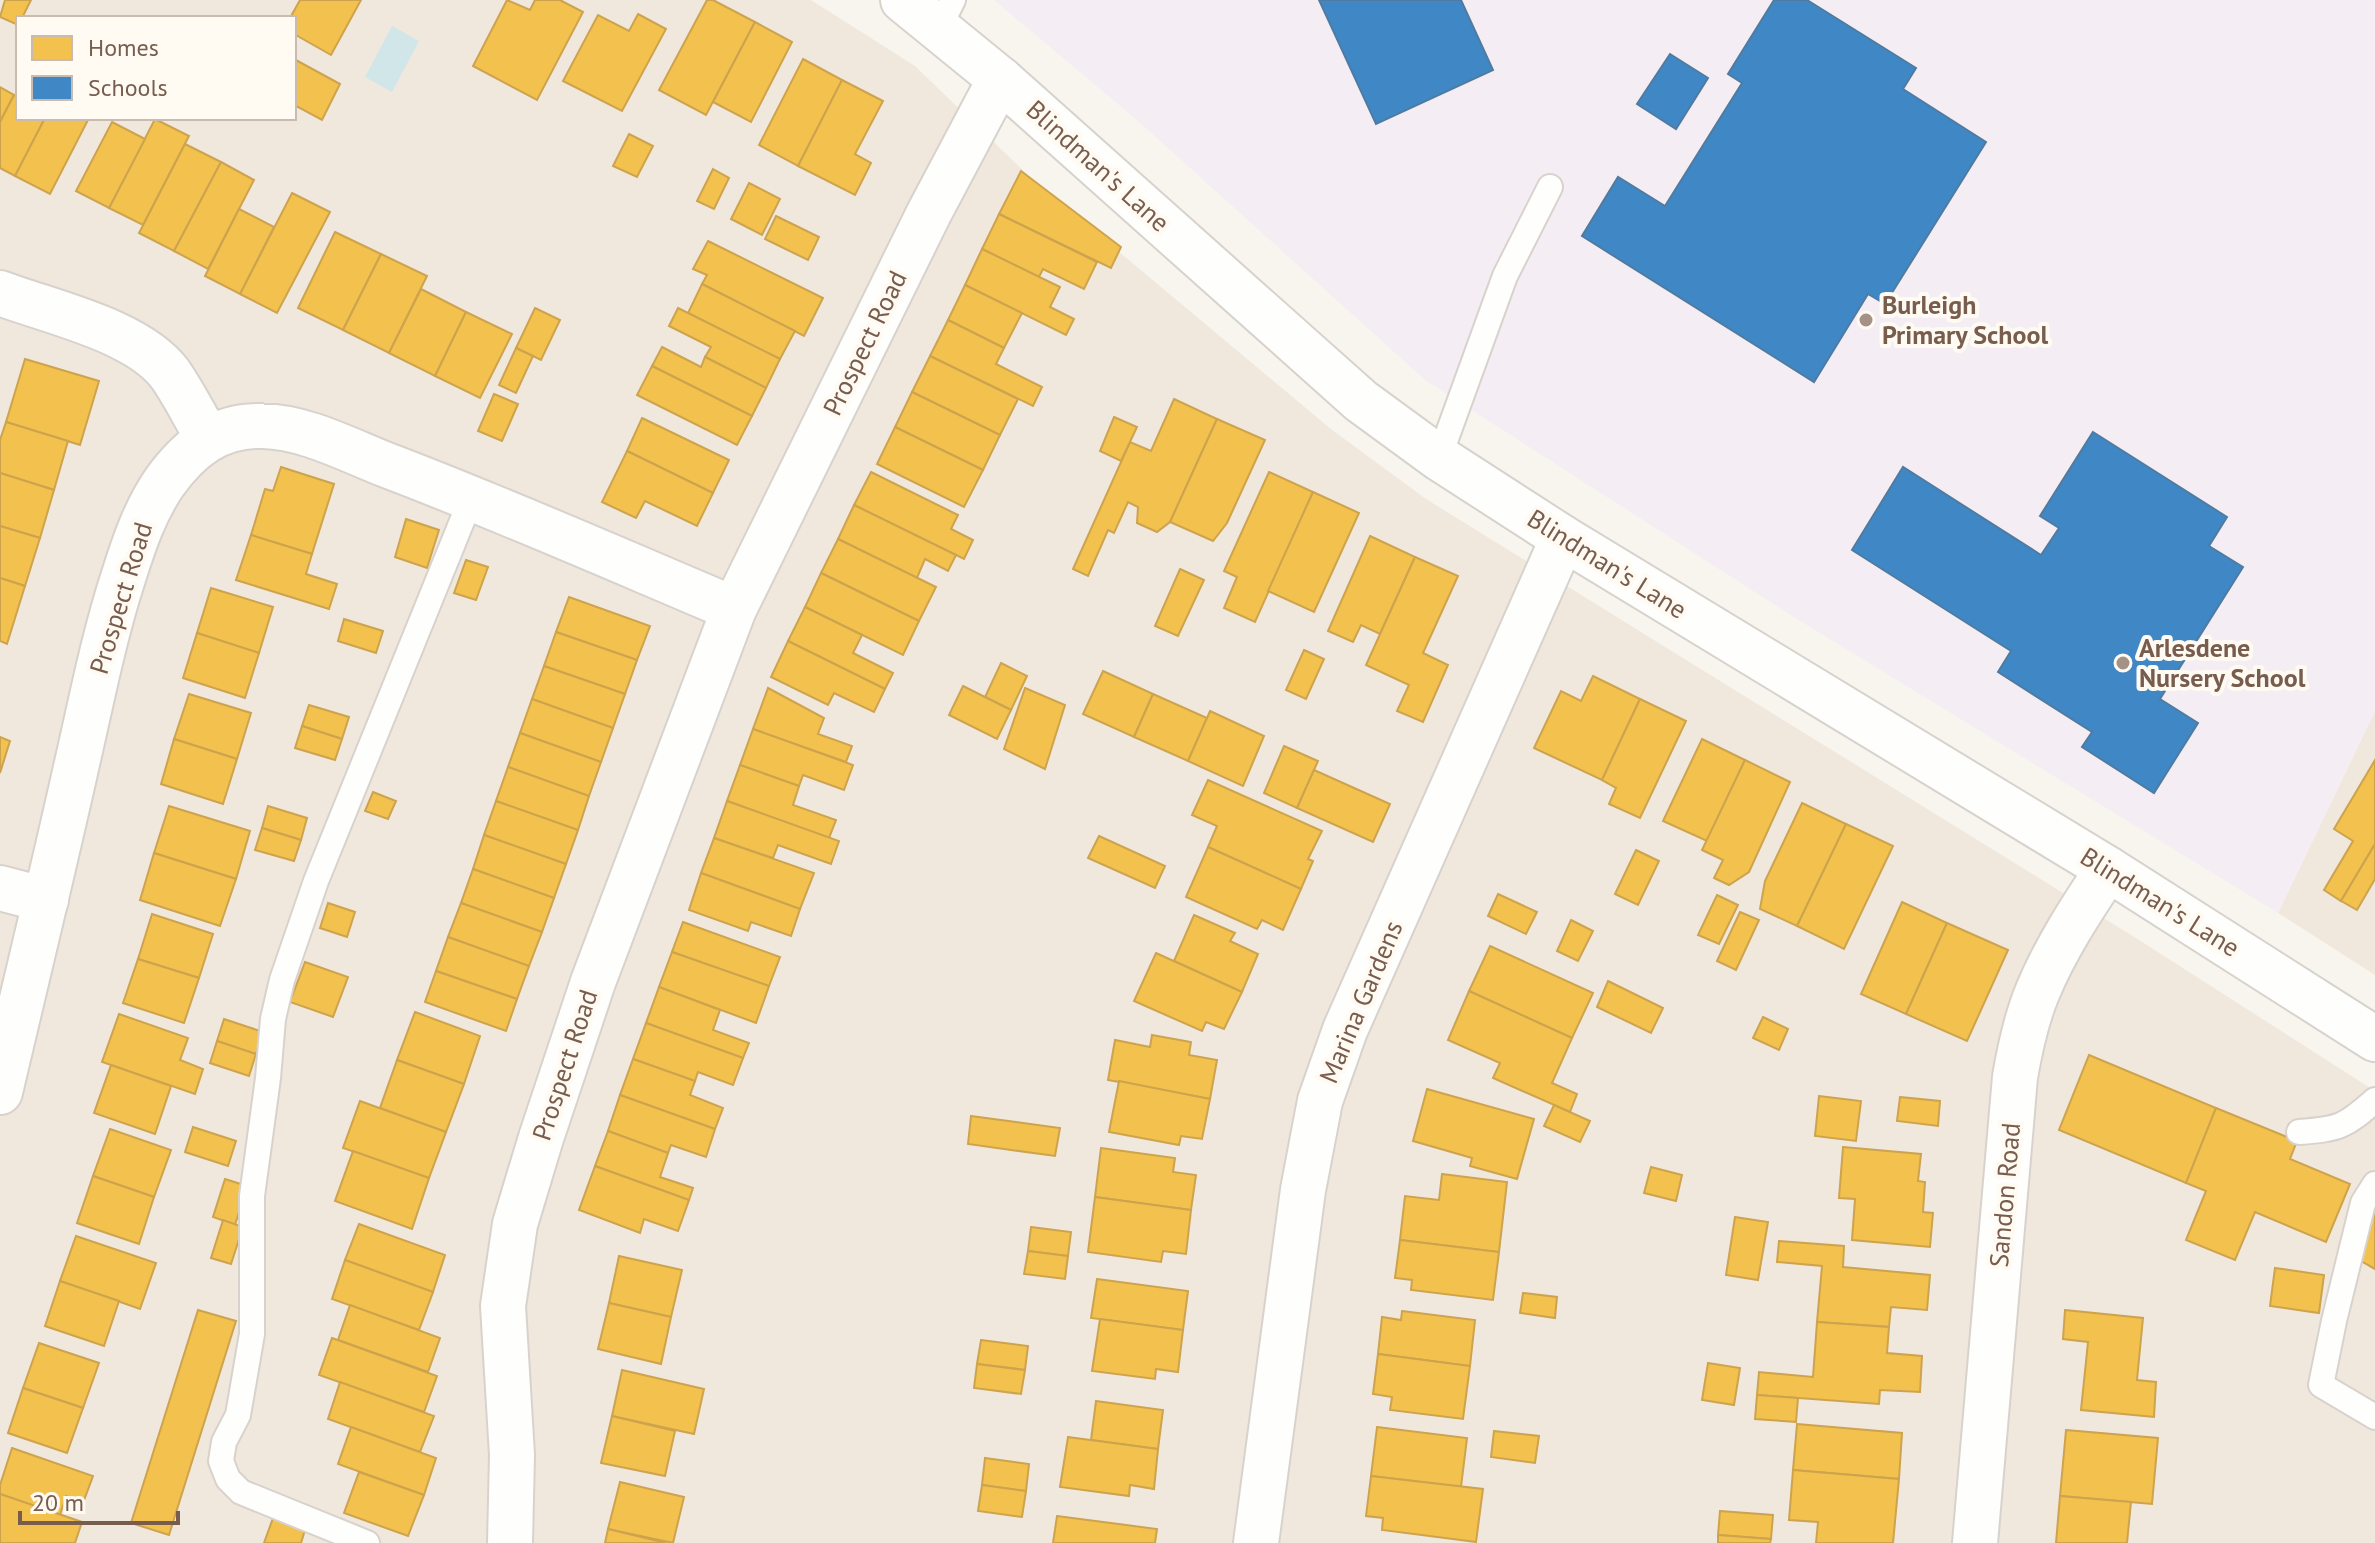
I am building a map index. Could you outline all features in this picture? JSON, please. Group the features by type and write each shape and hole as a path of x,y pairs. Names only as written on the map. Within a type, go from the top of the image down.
{"street":[{"name":"Blindman's Lane","path":"903,0 946,14 1000,79 1361,401 1439,458 1563,538 2108,869 2375,1039"},
{"name":"Prospect Road","path":"510,1543 512,1455 503,1306 515,1224 593,982 734,609 929,213 1000,79"},
{"path":"0,293 69,314 154,358 169,373 208,438"},
{"name":"Prospect Road","path":"0,1092 110,618 130,555 147,512 164,483 186,456 208,438 242,427 264,426 309,435 734,609"},
{"name":"Marina Gardens","path":"1256,1543 1303,1190 1320,1101 1345,1030 1563,538"},
{"name":"Sandon Road","path":"1975,1543 2015,1077 2022,1038 2038,992 2058,952 2108,869"},
{"path":"0,888 46,900"}],"lane":[{"path":"1439,458 1505,276 1550,187"},
{"path":"367,1543 241,1492 228,1479 221,1461 224,1442 238,1415 248,1367 252,1334 252,1196 273,1019 282,980 333,837 471,499"},
{"path":"2299,1132 2335,1129 2358,1116 2375,1100"},
{"path":"2375,1184 2363,1203 2321,1385 2375,1417"}],"shaded area":[{"path":"0,0 811,0 915,66 1033,180 1331,429 1426,499 2136,938 2375,1091 2375,1543 0,1543"},
{"name":"Burleigh Primary School","path":"994,0 2375,0 2375,711 2278,913 1792,616 1425,380 1138,121"},
{"path":"392,26 419,41 392,92 365,77"},
{"path":"2375,711 2375,975 2278,913"}],"building: Homes":[{"path":"5,0 31,0 23,16 16,16 16,24 0,17"},
{"path":"300,0 361,0 331,55 296,35 296,16 291,16"},
{"path":"507,0 530,10 535,0 560,0 583,12 537,100 473,66"},
{"path":"707,0 713,0 755,22 706,115 659,90"},
{"path":"638,14 666,29 622,111 563,81 598,15 629,31"},
{"path":"755,22 792,42 751,122 713,102"},
{"path":"803,59 842,80 798,166 759,145"},
{"path":"296,60 340,84 322,120 296,106"},
{"path":"842,80 883,101 855,154 871,163 855,195 798,166"},
{"path":"0,87 14,95 0,122"},
{"path":"14,95 16,120 44,120 15,176 0,168 0,122"},
{"path":"44,120 88,120 50,194 15,176"},
{"path":"154,120 189,136 143,225 109,208"},
{"path":"112,122 145,139 109,208 76,191"},
{"path":"629,134 653,146 637,177 613,166"},
{"path":"185,144 221,162 174,251 139,233"},
{"path":"221,162 254,180 208,269 174,251"},
{"path":"713,169 729,178 714,209 697,201"},
{"path":"1021,171 1121,247 1111,268 999,214"},
{"path":"749,183 780,199 762,235 731,219"},
{"path":"292,193 330,212 277,313 240,294"},
{"path":"239,209 274,227 240,294 205,276"},
{"path":"999,214 1097,262 1084,289 1043,269 1039,277 982,249"},
{"path":"776,216 819,237 808,260 765,239"},
{"path":"335,232 381,254 343,330 298,308"},
{"path":"708,241 823,298 804,336 702,284 707,275 693,269"},
{"path":"982,249 1060,287 1050,307 1074,319 1066,335 965,285"},
{"path":"381,254 427,276 389,353 343,330"},
{"path":"702,284 795,331 780,359 688,313"},
{"path":"965,285 1022,313 1004,348 948,320"},
{"path":"421,289 466,312 435,376 389,353"},
{"path":"535,308 560,320 541,360 516,348"},
{"path":"678,308 780,359 766,388 705,357 711,347 669,326"},
{"path":"466,312 512,334 480,398 435,376"},
{"path":"948,320 1004,348 996,364 1042,387 1033,406 930,356"},
{"path":"662,347 701,367 705,357 766,388 752,416 652,366"},
{"path":"516,348 533,356 516,393 499,385"},
{"path":"930,356 1018,399 1000,435 912,392"},
{"path":"25,359 99,381 80,445 6,422"},
{"path":"652,366 752,416 737,445 637,395"},
{"path":"912,392 1000,435 983,470 895,427"},
{"path":"494,394 518,404 502,441 478,431"},
{"path":"1174,399 1217,419 1170,522 1157,532 1137,523 1138,507 1128,502 1114,533 1108,530 1088,576 1073,569 1130,442 1151,451"},
{"path":"1114,417 1137,427 1121,461 1100,451"},
{"path":"642,418 729,460 713,493 627,451"},
{"path":"1217,419 1265,440 1227,523 1213,541 1170,522"},
{"path":"6,422 68,441 54,490 0,473 0,440"},
{"path":"895,427 983,470 964,507 877,464"},
{"path":"627,451 713,493 697,526 645,501 636,518 602,502"},
{"path":"281,467 334,484 312,554 251,535 265,489 273,491"},
{"path":"871,472 958,515 951,529 973,540 964,559 854,505"},
{"path":"1269,472 1313,492 1255,622 1224,608 1237,577 1224,571"},
{"path":"0,473 54,490 40,538 0,526"},
{"path":"1313,492 1359,513 1314,612 1268,591"},
{"path":"854,505 956,555 948,571 925,559 917,578 838,539"},
{"path":"406,519 439,530 427,568 395,557"},
{"path":"0,526 40,538 25,586 0,578"},
{"path":"251,535 312,554 306,574 337,584 329,609 236,580"},
{"path":"1370,536 1415,557 1380,634 1361,625 1353,642 1328,631"},
{"path":"838,539 936,587 919,621 821,573"},
{"path":"1415,557 1458,576 1423,653 1448,665 1423,722 1397,711 1409,685 1366,665"},
{"path":"466,560 488,567 476,600 454,593"},
{"path":"1180,569 1204,580 1178,636 1155,626"},
{"path":"821,573 919,621 903,655 805,607"},
{"path":"0,578 25,586 7,644 0,641"},
{"path":"211,588 273,607 259,653 197,633"},
{"path":"569,597 650,626 637,660 556,632"},
{"path":"805,607 862,635 853,653 893,673 885,689 788,641"},
{"path":"344,619 383,631 376,653 338,641"},
{"path":"556,632 637,660 625,694 544,666"},
{"path":"197,633 259,653 245,698 183,678"},
{"path":"788,641 885,689 874,712 834,693 828,705 771,677"},
{"path":"1304,650 1324,659 1306,699 1286,690"},
{"path":"1001,663 1027,676 1011,710 985,697"},
{"path":"544,666 625,694 613,728 532,699"},
{"path":"1103,671 1153,694 1134,737 1083,714"},
{"path":"1593,676 1640,699 1602,780 1534,748 1561,691 1581,701"},
{"path":"963,686 1011,710 997,739 949,715"},
{"path":"768,688 824,718 818,734 852,746 846,762 753,729"},
{"path":"1025,688 1065,705 1045,769 1004,749"},
{"path":"189,694 251,713 237,759 174,739"},
{"path":"1153,694 1207,718 1188,761 1134,737"},
{"path":"532,699 613,728 601,762 520,733"},
{"path":"1640,699 1686,721 1640,818 1609,804 1616,788 1602,780"},
{"path":"309,705 349,717 342,739 302,726"},
{"path":"1210,711 1264,736 1243,786 1188,761"},
{"path":"302,726 342,739 335,760 295,748"},
{"path":"753,729 853,765 844,790 803,775 799,786 740,765"},
{"path":"520,733 601,762 589,796 508,767"},
{"path":"0,737 10,741 0,773"},
{"path":"174,739 237,759 223,804 161,784"},
{"path":"1702,739 1745,760 1707,841 1663,821"},
{"path":"1284,746 1318,761 1297,808 1264,793"},
{"path":"1745,760 1790,782 1749,872 1729,885 1714,878 1723,860 1702,850"},
{"path":"2375,760 2375,844 2341,901 2324,890 2353,841 2334,829"},
{"path":"740,765 799,786 793,805 836,820 829,838 727,801"},
{"path":"508,767 589,796 578,830 496,801"},
{"path":"1314,770 1390,804 1373,842 1297,808"},
{"path":"1208,780 1322,831 1308,859 1313,861 1301,889 1208,847 1217,826 1192,815"},
{"path":"373,792 396,801 388,819 365,811"},
{"path":"496,801 578,830 566,864 484,835"},
{"path":"727,801 839,841 831,864 778,845 773,858 714,838"},
{"path":"1802,803 1846,824 1797,926 1760,909 1765,881"},
{"path":"169,806 250,831 236,879 154,853"},
{"path":"268,806 307,818 301,840 262,828"},
{"path":"1846,824 1893,846 1844,949 1797,926"},
{"path":"262,828 301,840 294,861 255,850"},
{"path":"484,835 566,864 554,898 473,869"},
{"path":"1099,836 1165,866 1155,888 1088,858"},
{"path":"714,838 814,873 800,909 701,873"},
{"path":"2375,844 2375,879 2357,910 2341,901"},
{"path":"1208,847 1301,889 1283,930 1262,920 1257,929 1186,897"},
{"path":"1636,850 1659,861 1638,905 1615,894"},
{"path":"154,853 236,879 220,926 140,900"},
{"path":"473,869 554,898 542,932 461,903"},
{"path":"701,873 800,909 791,936 751,922 748,931 689,910"},
{"path":"1498,894 1537,912 1526,934 1488,916"},
{"path":"1717,895 1738,905 1719,944 1698,935"},
{"path":"1902,902 1947,923 1906,1014 1861,994"},
{"path":"328,903 355,912 347,937 320,928"},
{"path":"461,903 542,932 529,966 448,937"},
{"path":"1740,912 1759,920 1736,970 1717,961"},
{"path":"152,914 213,934 199,978 138,959"},
{"path":"1194,915 1235,933 1230,941 1258,954 1242,992 1174,961"},
{"path":"1571,920 1593,931 1578,961 1557,951"},
{"path":"683,922 780,957 769,986 672,952"},
{"path":"1947,923 2008,950 1967,1041 1906,1014"},
{"path":"448,937 529,966 517,999 436,971"},
{"path":"1490,946 1593,993 1572,1038 1469,991"},
{"path":"672,952 769,986 756,1023 659,987"},
{"path":"1156,953 1242,992 1224,1029 1206,1022 1202,1031 1134,1001"},
{"path":"138,959 199,978 184,1023 123,1003"},
{"path":"305,962 348,977 333,1017 290,1002"},
{"path":"436,971 517,999 506,1031 425,1002"},
{"path":"1608,981 1663,1008 1651,1033 1597,1007"},
{"path":"659,987 720,1010 713,1030 749,1043 743,1058 646,1023"},
{"path":"1469,991 1572,1038 1552,1083 1577,1094 1570,1112 1493,1078 1500,1063 1448,1040"},
{"path":"415,1012 480,1036 464,1084 397,1060"},
{"path":"119,1014 188,1038 180,1060 203,1069 195,1094 102,1062"},
{"path":"1763,1017 1788,1029 1779,1050 1753,1038"},
{"path":"224,1019 263,1032 256,1054 217,1041"},
{"path":"646,1023 743,1058 733,1085 698,1072 695,1081 633,1059"},
{"path":"1152,1035 1191,1042 1189,1055 1217,1060 1210,1099 1108,1080 1115,1040 1150,1047"},
{"path":"217,1041 256,1054 249,1076 210,1063"},
{"path":"2089,1055 2216,1108 2186,1183 2059,1130"},
{"path":"633,1059 695,1081 690,1095 723,1108 715,1129 620,1095"},
{"path":"397,1060 464,1084 446,1132 380,1108"},
{"path":"111,1065 171,1086 155,1134 94,1113"},
{"path":"1119,1081 1210,1099 1202,1139 1181,1136 1179,1145 1109,1132"},
{"path":"1427,1089 1534,1119 1517,1179 1470,1166 1472,1158 1413,1141"},
{"path":"620,1095 715,1129 706,1157 671,1145 668,1153 608,1131"},
{"path":"1819,1096 1861,1101 1856,1141 1815,1136"},
{"path":"1900,1097 1940,1101 1938,1126 1897,1121"},
{"path":"360,1101 446,1132 429,1178 343,1148"},
{"path":"1554,1105 1590,1121 1580,1142 1544,1126"},
{"path":"2216,1108 2297,1141 2290,1159 2350,1184 2326,1242 2255,1212 2235,1260 2186,1240 2206,1191 2186,1183"},
{"path":"971,1116 1060,1128 1055,1156 968,1144"},
{"path":"193,1127 236,1141 228,1166 185,1152"},
{"path":"110,1129 171,1150 154,1197 93,1176"},
{"path":"608,1131 668,1153 660,1177 693,1188 689,1200 595,1166"},
{"path":"1843,1147 1921,1154 1918,1181 1925,1182 1923,1212 1933,1213 1930,1247 1852,1240 1855,1199 1839,1198"},
{"path":"1101,1148 1175,1158 1173,1172 1196,1175 1191,1210 1095,1197"},
{"path":"353,1151 429,1178 412,1229 335,1201"},
{"path":"595,1166 689,1200 678,1231 644,1219 640,1233 579,1210"},
{"path":"1651,1167 1682,1175 1676,1201 1644,1193"},
{"path":"1442,1174 1507,1182 1499,1252 1400,1240 1405,1196 1439,1200"},
{"path":"93,1176 154,1197 139,1244 77,1223"},
{"path":"225,1179 247,1186 235,1225 213,1217"},
{"path":"1095,1197 1191,1210 1186,1254 1163,1251 1161,1262 1088,1252"},
{"path":"2375,1202 2375,1269 2361,1261"},
{"path":"1735,1217 1768,1222 1758,1280 1726,1275"},
{"path":"223,1220 243,1227 231,1264 211,1258"},
{"path":"359,1224 445,1255 433,1292 345,1260"},
{"path":"1031,1227 1071,1232 1068,1256 1028,1251"},
{"path":"76,1236 156,1263 140,1309 60,1281"},
{"path":"1400,1240 1499,1252 1493,1300 1411,1290 1412,1280 1395,1278"},
{"path":"1779,1241 1844,1246 1843,1267 1930,1275 1927,1310 1891,1307 1889,1327 1817,1322 1822,1266 1777,1262"},
{"path":"1028,1251 1068,1256 1065,1279 1024,1274"},
{"path":"619,1256 682,1270 671,1317 609,1303"},
{"path":"345,1260 433,1292 419,1330 332,1299"},
{"path":"2275,1268 2324,1275 2319,1313 2270,1306"},
{"path":"1097,1279 1188,1291 1183,1330 1091,1318"},
{"path":"60,1281 119,1301 104,1346 45,1326"},
{"path":"1523,1293 1557,1297 1555,1318 1520,1313"},
{"path":"609,1303 671,1317 661,1364 598,1349"},
{"path":"350,1305 440,1338 428,1372 338,1340"},
{"path":"198,1310 236,1321 169,1535 131,1523"},
{"path":"2065,1310 2143,1318 2137,1380 2156,1382 2154,1417 2081,1410 2088,1342 2063,1339"},
{"path":"1402,1311 1475,1320 1470,1366 1378,1354 1382,1317 1401,1320"},
{"path":"1100,1319 1183,1330 1178,1372 1156,1369 1155,1379 1092,1371"},
{"path":"1817,1322 1889,1327 1887,1353 1922,1356 1920,1392 1880,1390 1879,1404 1757,1395 1759,1372 1813,1377"},
{"path":"332,1338 437,1376 424,1412 319,1375"},
{"path":"981,1340 1028,1346 1025,1370 977,1364"},
{"path":"39,1343 99,1363 83,1408 23,1388"},
{"path":"1378,1354 1470,1366 1463,1419 1390,1410 1392,1397 1373,1394"},
{"path":"1708,1363 1740,1368 1734,1405 1702,1400"},
{"path":"977,1364 1025,1370 1021,1394 974,1388"},
{"path":"622,1370 704,1389 694,1434 612,1416"},
{"path":"340,1382 434,1416 420,1452 328,1419"},
{"path":"23,1388 83,1408 67,1453 8,1433"},
{"path":"1757,1395 1798,1398 1796,1422 1755,1419"},
{"path":"1096,1401 1163,1410 1158,1449 1091,1440"},
{"path":"612,1416 675,1431 665,1476 601,1463"},
{"path":"1797,1424 1902,1433 1899,1479 1793,1470"},
{"path":"351,1427 436,1458 424,1495 338,1464"},
{"path":"1377,1427 1467,1438 1461,1487 1371,1476"},
{"path":"2066,1430 2158,1438 2152,1504 2060,1496"},
{"path":"1494,1431 1539,1436 1535,1463 1491,1457"},
{"path":"1068,1437 1158,1449 1154,1489 1130,1485 1129,1496 1060,1487"},
{"path":"12,1448 93,1476 83,1503 66,1496 60,1515 0,1494"},
{"path":"985,1458 1029,1464 1026,1491 982,1485"},
{"path":"1793,1470 1899,1479 1893,1543 1816,1543 1818,1522 1789,1520"},
{"path":"359,1472 424,1495 408,1536 344,1513"},
{"path":"1371,1476 1483,1489 1476,1542 1382,1530 1383,1518 1366,1516"},
{"path":"620,1482 684,1497 673,1543 608,1529"},
{"path":"982,1485 1026,1491 1022,1517 978,1511"},
{"path":"0,1494 82,1522 75,1543 0,1543"},
{"path":"2060,1496 2131,1502 2127,1543 2056,1543"},
{"path":"1720,1511 1773,1515 1771,1539 1718,1535"},
{"path":"1057,1516 1157,1529 1155,1543 1053,1543"},
{"path":"273,1518 305,1530 301,1543 264,1543"},
{"path":"608,1529 666,1543 605,1543"},
{"path":"1718,1535 1771,1539 1770,1543 1718,1543"}],"building: Schools":[{"path":"1319,0 1461,0 1493,70 1376,124"},
{"path":"1774,0 1807,0 1916,68 1903,89 1986,142 1885,304 1868,294 1814,382 1582,236 1618,177 1665,206 1742,83 1728,74"},
{"path":"1670,54 1708,78 1676,129 1637,104"},
{"path":"2093,432 2227,517 2209,546 2243,567 2160,699 2198,723 2154,793 2082,747 2092,732 1998,672 2011,651 1852,550 1903,467 2041,555 2059,528 2040,516"}],"place":[{"name":"Burleigh Primary School","path":"1866,320"},
{"name":"Arlesdene Nursery School","path":"2123,663"}]}
